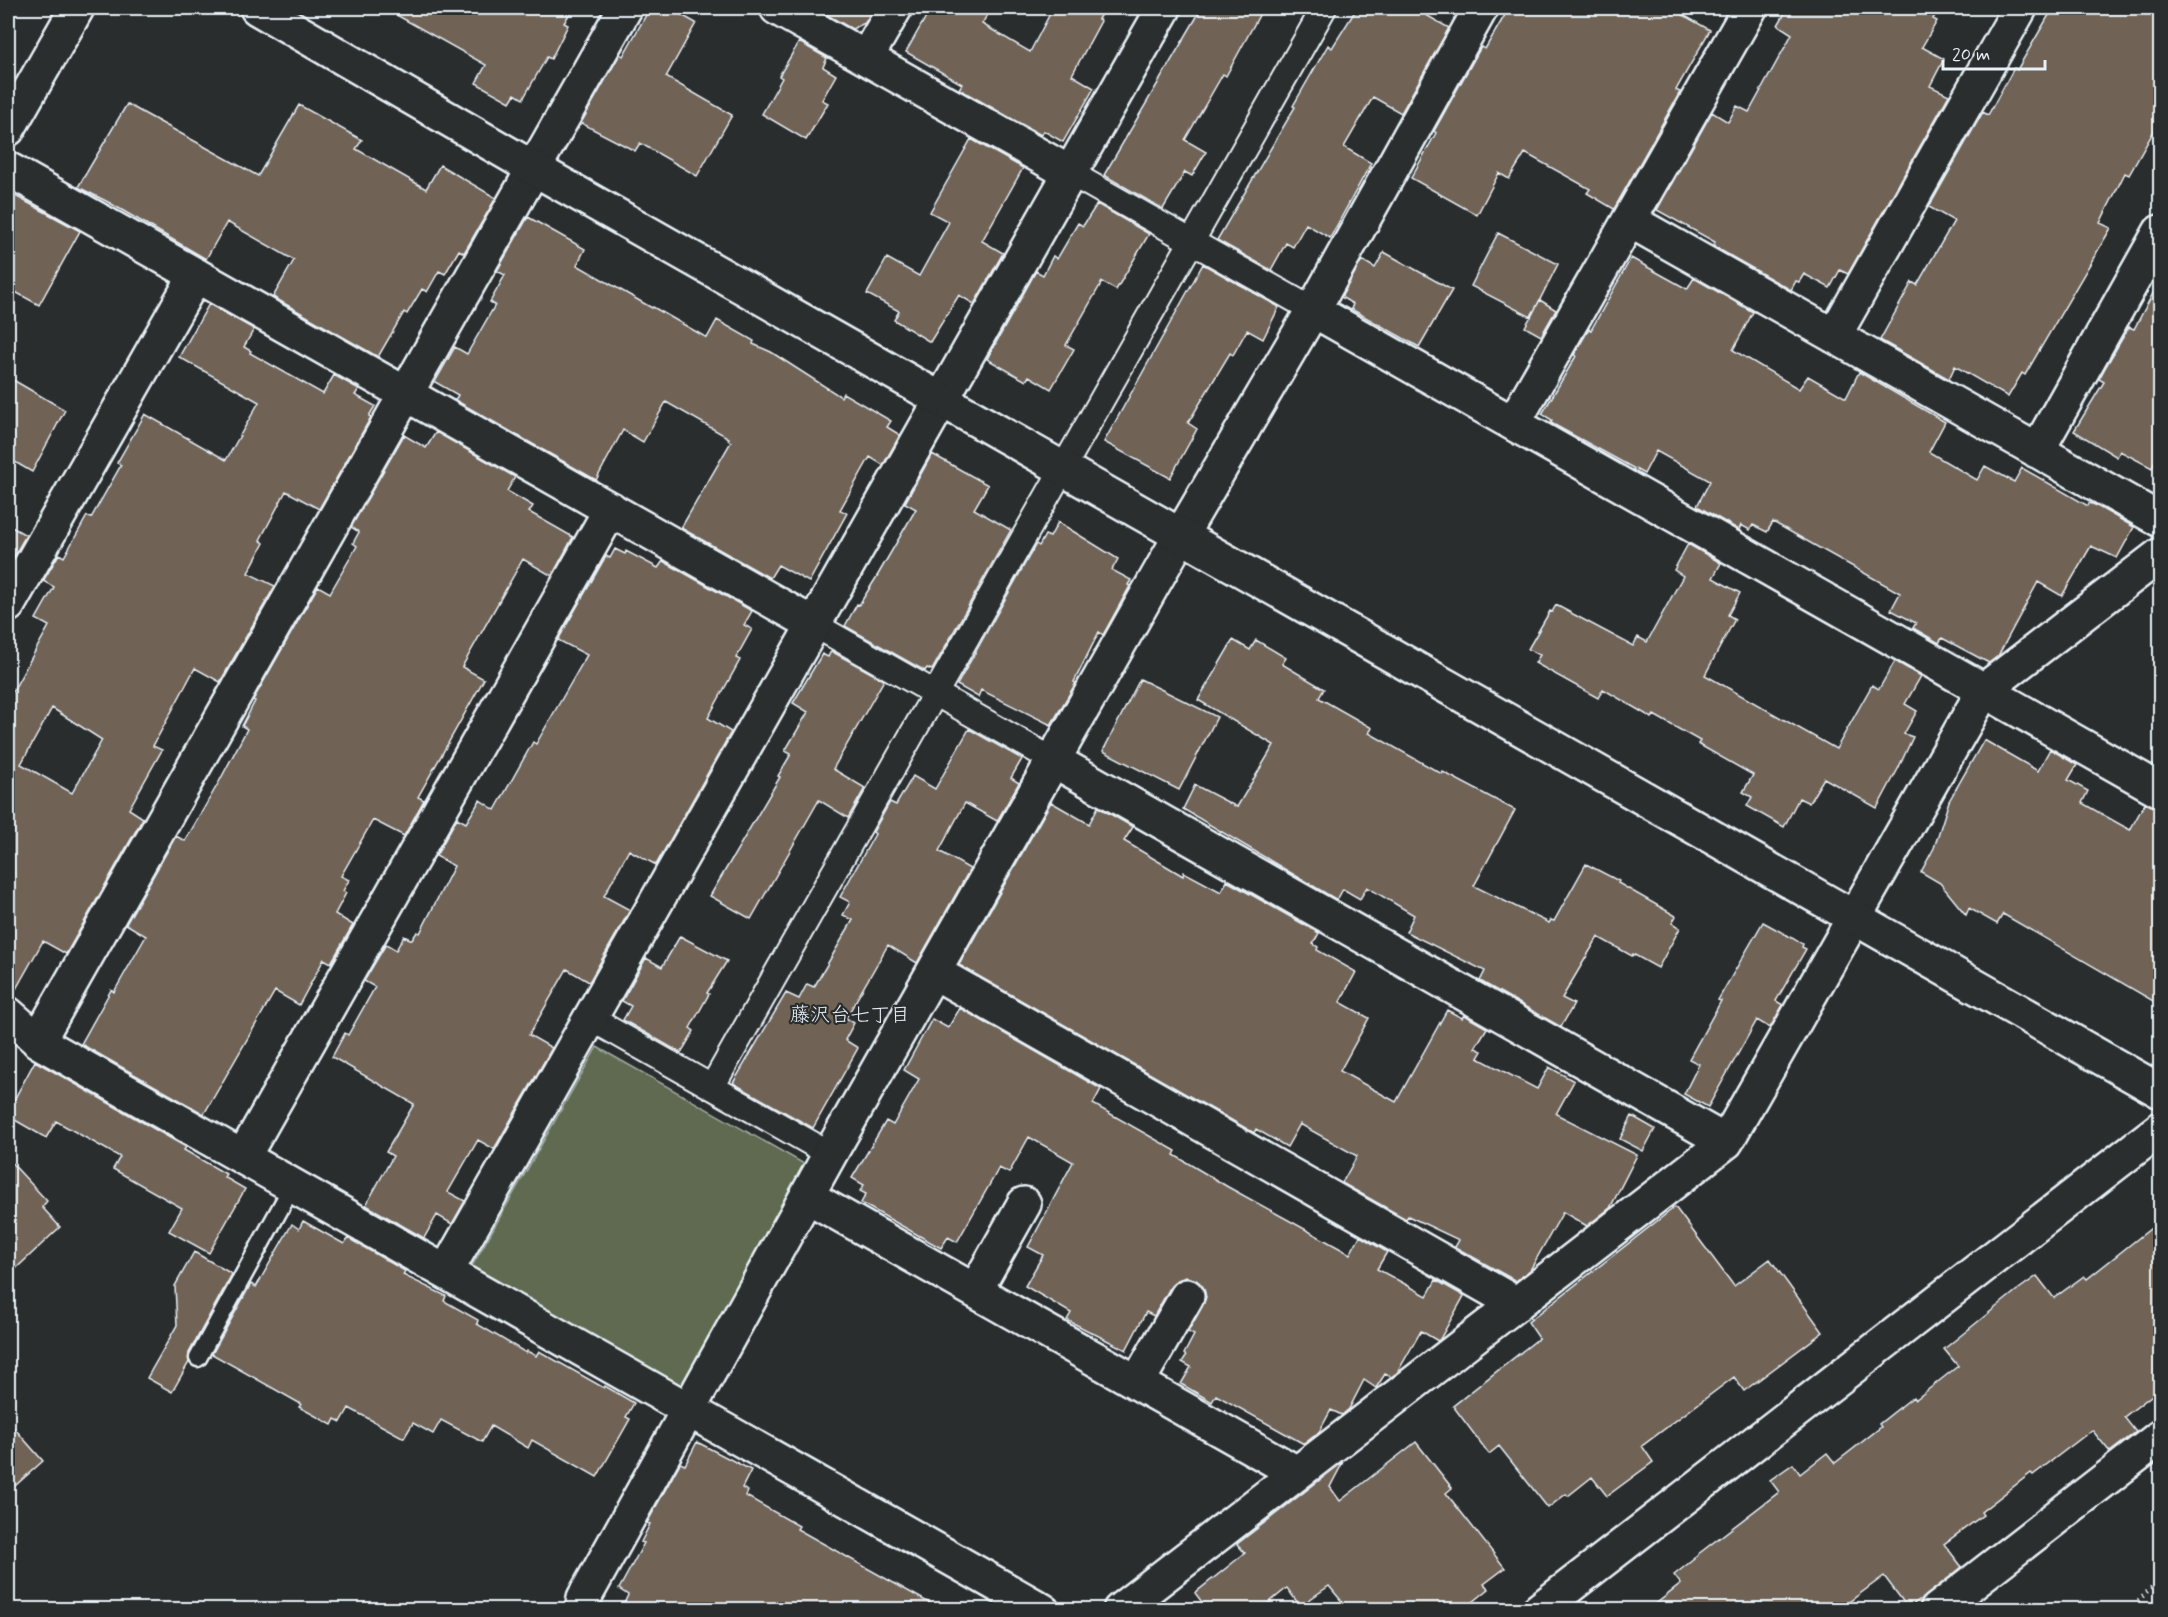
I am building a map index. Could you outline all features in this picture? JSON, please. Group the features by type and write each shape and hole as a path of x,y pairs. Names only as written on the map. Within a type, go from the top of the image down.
{"street":[{"path":"8,129 77,8"},
{"path":"257,8 533,168 2160,1091"},
{"path":"38,1041 625,8"},
{"path":"777,8 1514,422 2160,790"},
{"path":"866,58 895,8"},
{"path":"446,1272 1164,8"},
{"path":"712,1087 1323,8"},
{"path":"582,1610 584,1599 830,1154 1181,535 1313,310 1481,8"},
{"path":"1834,336 2020,8"},
{"path":"1514,422 1747,9"},
{"path":"8,169 1726,1142"},
{"path":"1629,220 2160,520"},
{"path":"2037,450 2160,232"},
{"path":"8,605 196,275"},
{"path":"243,1157 611,509"},
{"path":"1120,1610 1726,1142 1984,690 2160,555"},
{"path":"934,972 1517,1304"},
{"path":"8,1014 38,1041 1042,1610"},
{"path":"590,1018 830,1154"},
{"path":"1546,1608 2160,1129"},
{"path":"807,1196 1297,1473"},
{"path":"975,1291 1024,1204"},
{"path":"1137,1383 1187,1296"},
{"path":"1937,1610 2160,1437"}],"lane":[{"path":"198,1358 292,1185"}],"path":[{"path":"2130,1610 2160,1578"}],"green space":[{"path":"597,1047 806,1165 681,1385 471,1268"}],"building":[{"path":"384,8 573,8 564,23 568,25 551,59 547,57 523,99 515,94 510,102 476,83 486,65"},
{"path":"650,8 669,8 696,23 666,77 732,115 697,176 640,143 635,151 581,123 620,54 623,56"},
{"path":"819,8 874,8 865,23 852,29 818,10"},
{"path":"931,8 991,8 982,24 1030,52 1053,8 1105,8 1098,19 1101,21 1072,75 1094,88 1063,142 1044,131 1041,135 959,89 962,84 906,52"},
{"path":"1202,8 1263,8 1226,76 1223,74 1185,140 1206,152 1192,176 1185,172 1163,209 1104,175"},
{"path":"1357,8 1414,8 1449,28 1401,113 1373,97 1344,147 1371,163 1330,238 1306,224 1293,247 1286,243 1271,270 1217,240 1295,107 1293,106 1328,45 1332,48"},
{"path":"1509,8 1671,8 1710,30 1676,90 1680,92 1614,209 1587,193 1590,189 1525,153 1509,179 1499,173 1477,215 1411,178 1436,133 1434,131 1481,47 1485,49"},
{"path":"1788,8 1939,8 1933,19 1937,21 1922,47 1944,59 1930,86 1949,95 1848,274 1840,270 1830,288 1804,274 1791,290 1713,246 1715,242 1657,210 1712,112 1728,122 1737,106 1749,112 1792,34 1778,25"},
{"path":"2053,8 2160,8 2160,120 2129,175 2125,173 2100,223 2111,228 2025,375 2022,373 2008,397 1955,366 1949,379 1880,340 1912,282 1917,285 1954,221 1929,207 1983,112 1988,115 2014,68 2017,70"},
{"path":"799,42 827,58 823,67 836,75 822,100 828,103 806,140 762,114 782,78 779,76"},
{"path":"127,104 258,176 299,105 362,140 356,149 426,189 440,165 496,198 464,253 459,250 445,274 439,271 427,292 422,289 407,314 404,312 378,357 273,297 294,260 227,222 206,259 78,187"},
{"path":"971,139 1023,168 982,241 1003,253 974,304 959,295 930,342 894,320 899,311 867,294 887,258 919,276 949,222 930,212"},
{"path":"8,192 80,231 39,305 8,288"},
{"path":"1097,204 1149,234 1116,290 1102,282 1066,345 1074,349 1051,389 1029,376 1026,381 987,359 1036,271 1043,275 1053,256 1057,259 1078,223 1083,226"},
{"path":"528,217 585,249 577,265 652,308 707,338 717,320 841,397 843,393 891,421 887,427 900,435 883,465 870,457 840,510 847,513 809,582 778,565 770,578 681,528 731,442 729,438 666,402 643,442 623,430 596,480 455,400 458,395 435,382 455,347 467,354 495,305 490,302 505,275 497,271"},
{"path":"1498,233 1558,264 1531,317 1471,286"},
{"path":"1384,252 1452,290 1419,347 1351,309 1353,304 1341,297 1362,260 1375,268"},
{"path":"1631,258 1687,289 1694,278 1753,312 1733,350 1799,389 1808,376 1846,398 1859,372 1945,422 1929,452 1977,480 1985,466 2014,482 2022,468 2088,506 2089,503 2095,505 2134,527 2117,558 2091,546 2062,596 2038,582 1998,656 1989,663 1942,638 1939,643 1913,628 1916,623 1891,610 1900,593 1773,522 1767,532 1753,525 1750,530 1741,525 1739,530 1697,506 1710,481 1656,451 1644,474 1551,423 1552,420 1542,414"},
{"path":"1203,264 1279,307 1263,339 1247,330 1233,355 1230,353 1188,423 1197,429 1170,478 1104,442"},
{"path":"2160,280 2160,450 2152,468 2120,451 2117,457 2074,431 2104,382 2099,379 2106,366 2129,327 2134,329"},
{"path":"1540,300 1556,310 1541,336 1525,327"},
{"path":"209,304 254,329 244,347 251,351 250,353 323,394 334,375 359,389 355,395 375,406 319,509 286,491 260,540 264,543 248,573 275,586 220,682 195,668 153,746 162,750 129,809 143,818 66,954 43,941 12,996 8,996 8,700 49,626 36,619 54,587 43,581 59,554 64,557 87,516 91,518 121,465 117,463 145,414 226,460 259,402 179,357","holes":["52,708 102,740 72,793 21,764"]},
{"path":"8,377 65,410 32,472 8,458"},
{"path":"436,432 515,477 507,491 533,506 529,512 573,537 552,576 523,559 462,667 484,679 418,797 424,800 404,836 373,820 341,876 349,880 343,891 346,893 335,914 353,925 331,963 324,959 299,1005 275,991 204,1114 81,1044 111,990 114,992 146,936 126,924 176,836 185,841 219,782 247,729 242,726 255,701 253,700 318,586 330,593 357,546 353,543 359,532 351,527 404,435 426,448"},
{"path":"932,454 988,485 974,509 1011,530 932,670 927,668 925,671 845,626 916,509 905,503"},
{"path":"1058,522 1118,559 1112,570 1131,580 1128,585 1130,586 1103,635 1099,632 1074,682 1076,683 1051,725 981,690 978,697 957,685 1036,544 1039,546 1045,535 1050,537"},
{"path":"8,525 26,535 10,563 8,561"},
{"path":"1688,544 1721,563 1713,578 1740,593 1728,615 1735,619 1705,675 1836,749 1872,685 1879,689 1895,661 1921,676 1905,704 1917,711 1904,734 1913,737 1877,808 1824,778 1809,803 1799,798 1784,827 1747,806 1752,797 1743,792 1753,775 1698,744 1700,741 1654,715 1652,718 1603,689 1598,698 1535,663 1540,655 1528,649 1550,611 1552,612 1556,605 1633,646 1638,637 1647,642 1683,576 1674,570"},
{"path":"615,549 625,554 626,551 658,568 663,561 752,611 744,625 752,629 736,658 740,660 708,718 731,732 656,865 629,850 604,896 630,910 589,982 567,969 529,1035 552,1048 494,1149 478,1140 448,1192 465,1201 452,1224 437,1215 424,1238 366,1205 393,1156 386,1152 414,1104 332,1057 345,1033 348,1035 375,987 364,981 386,944 396,950 404,936 412,940 417,932 420,933 454,866 436,856 457,818 466,823 480,800 495,810 533,742 536,744 587,655 558,640 606,556 610,558"},
{"path":"1233,640 1250,650 1256,640 1286,658 1282,664 1324,689 1319,698 1372,728 1369,733 1442,774 1443,772 1515,810 1474,886 1549,923 1551,920 1554,921 1586,864 1676,916 1672,923 1680,928 1658,968 1598,937 1562,998 1574,1004 1561,1027 1480,981 1485,971 1406,932 1414,915 1367,887 1360,899 1343,889 1337,900 1183,809 1195,785 1237,807 1274,745 1198,700"},
{"path":"831,651 884,680 833,769 865,788 848,818 819,800 751,919 710,896 780,777 778,776 791,754 785,751 808,712 793,703 822,654 828,657"},
{"path":"1140,679 1217,717 1179,790 1103,751"},
{"path":"969,729 1022,759 1011,778 1019,783 997,821 965,803 939,851 970,869 917,963 888,945 846,1018 854,1023 845,1040 858,1048 813,1128 733,1083 786,993 799,999 807,984 814,987 853,920 843,915 850,902 840,897 890,802 896,805 913,776 935,789"},
{"path":"1984,740 2038,771 2050,749 2077,765 2068,780 2088,791 2082,803 2130,830 2145,803 2160,809 2160,1005 2003,914 1997,924 1969,908 1966,915 1940,883 1921,872 1934,848 1949,801"},
{"path":"1051,802 1089,824 1098,807 1133,827 1124,841 1183,876 1184,872 1221,892 1227,881 1319,933 1313,944 1318,947 1317,950 1356,972 1340,1002 1369,1018 1340,1071 1396,1102 1447,1010 1462,1018 1464,1015 1487,1028 1475,1048 1482,1051 1478,1058 1537,1089 1549,1067 1574,1081 1556,1114 1637,1155 1610,1208 1587,1226 1563,1212 1530,1270 1516,1281 1455,1247 1459,1240 1408,1216 1406,1219 1342,1183 1357,1156 1300,1124 1287,1147 1256,1129 1254,1133 959,965"},
{"path":"1763,922 1803,944 1802,947 1806,949 1776,1001 1783,1005 1770,1028 1757,1020 1708,1107 1684,1094 1699,1064 1689,1059 1721,1001 1718,1000"},
{"path":"680,936 727,961 707,993 709,994 690,1028 694,1031 681,1053 623,1020 631,1006 622,1001 646,958 662,967"},
{"path":"960,1008 1101,1089 1093,1104 1176,1151 1174,1155 1228,1187 1350,1254 1360,1236 1387,1252 1377,1269 1427,1296 1436,1280 1464,1296 1440,1339 1438,1341 1421,1331 1397,1373 1391,1377 1385,1374 1376,1388 1364,1380 1349,1409 1342,1415 1331,1410 1319,1432 1304,1444 1216,1395 1212,1402 1181,1384 1191,1367 1182,1362 1194,1335 1188,1332 1206,1297 1203,1287 1196,1280 1186,1277 1171,1286 1154,1316 1146,1312 1126,1350 1067,1320 1071,1313 1025,1286 1043,1255 1028,1247 1073,1162 1029,1137 1009,1173 999,1168 957,1242 948,1237 941,1248 861,1203 866,1194 860,1191 864,1185 852,1178 886,1121 893,1125 919,1079 904,1070 932,1019 948,1028"},
{"path":"35,1061 186,1147 184,1150 226,1174 224,1177 245,1189 209,1253 169,1231 182,1208 113,1169 120,1157 56,1121 46,1138 8,1116 8,1111"},
{"path":"1632,1116 1655,1129 1643,1151 1620,1139"},
{"path":"8,1159 47,1201 42,1207 60,1227 8,1276"},
{"path":"1675,1207 1734,1286 1770,1259 1823,1332 1744,1391 1734,1377 1642,1446 1653,1462 1607,1496 1592,1477 1548,1508 1499,1446 1489,1454 1453,1406 1539,1338 1528,1322"},
{"path":"303,1221 344,1244 348,1238 405,1271 403,1275 446,1296 444,1301 478,1320 477,1324 526,1353 527,1351 536,1356 539,1351 634,1403 626,1417 630,1419 597,1477 532,1440 528,1448 491,1426 482,1442 441,1420 433,1434 413,1423 404,1438 349,1408 341,1422 335,1419 332,1425 299,1407 301,1404 212,1354 251,1284 256,1287 292,1224 299,1229"},
{"path":"2160,1221 2160,1389 2124,1417 2136,1432 2110,1452 2092,1430 1981,1512 1983,1515 1944,1544 1962,1567 1922,1600 1908,1608 1884,1576 1838,1610 1648,1610 1681,1584 1674,1575 1779,1492 1770,1480 1793,1464 1800,1474 1827,1453 1835,1463 1881,1427 1879,1424 1913,1397 1915,1400 1958,1366 1944,1349 2016,1291 2037,1276 2054,1298 2084,1276 2087,1279"},
{"path":"194,1252 232,1274 189,1353 189,1362 172,1392 147,1378 177,1325 175,1286"},
{"path":"8,1421 43,1461 8,1492"},
{"path":"697,1442 751,1470 742,1488 748,1491 746,1496 799,1526 797,1529 942,1610 621,1610 628,1595 619,1589 644,1543 641,1542 650,1524 647,1523 680,1463 685,1465"},
{"path":"1416,1442 1452,1488 1446,1493 1505,1568 1484,1584 1489,1589 1463,1610 1349,1610 1329,1586 1300,1606 1287,1588 1260,1610 1208,1610 1195,1593 1245,1553 1237,1544 1343,1462 1330,1487 1340,1501"}],"district":[{"name":"藤沢台七丁目","path":"850,1014"}]}
